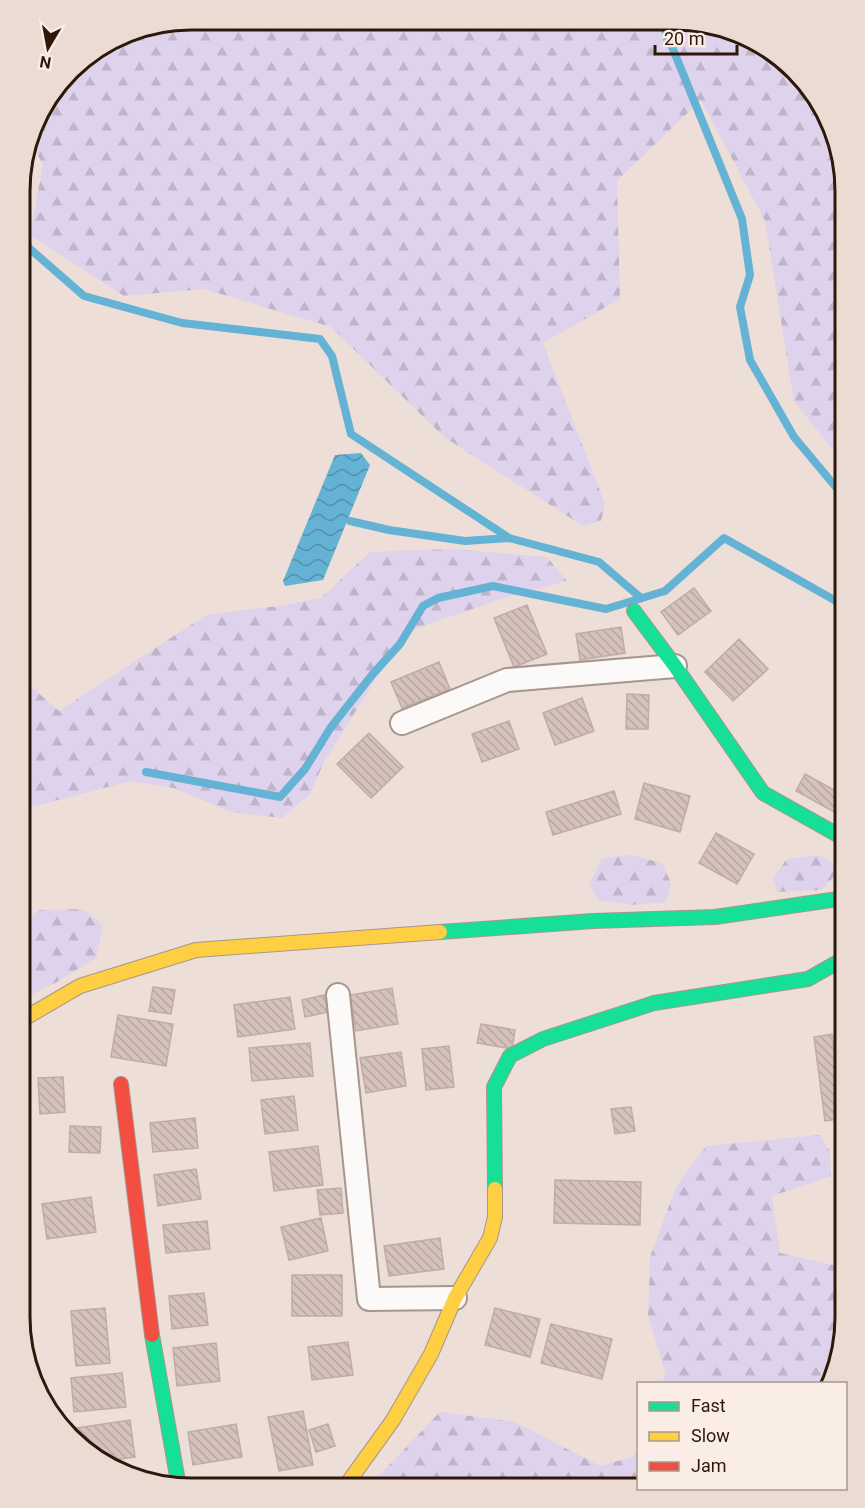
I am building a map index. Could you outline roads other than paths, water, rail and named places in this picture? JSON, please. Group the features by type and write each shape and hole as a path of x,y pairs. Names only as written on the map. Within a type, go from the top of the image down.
{"street":[{"path":"634,611 763,793 835,833"},
{"path":"402,723 507,680 675,666"},
{"path":"30,1015 80,986 196,950 593,921 715,917 835,899"},
{"path":"351,1478 393,1420 431,1354 455,1298 489,1238 495,1217 494,1087 510,1056 543,1039 654,1003 808,978 835,963"},
{"path":"338,995 369,1299 455,1298"},
{"path":"121,1084 154,1349 177,1477"}],"water":[{"path":"361,453 370,465 323,580 285,586 283,581 335,455"}],"waterway":[{"path":"665,30 742,219 750,275 740,307 750,360 794,437 835,486"},
{"path":"30,249 84,296 182,323 320,339 332,356 351,434 509,538"},
{"path":"350,521 389,530 465,541 509,538 599,562 641,598"},
{"path":"146,772 280,797 305,769 331,727 400,644 423,606 438,598 493,586 606,609 665,591 724,538 835,600"}]}
